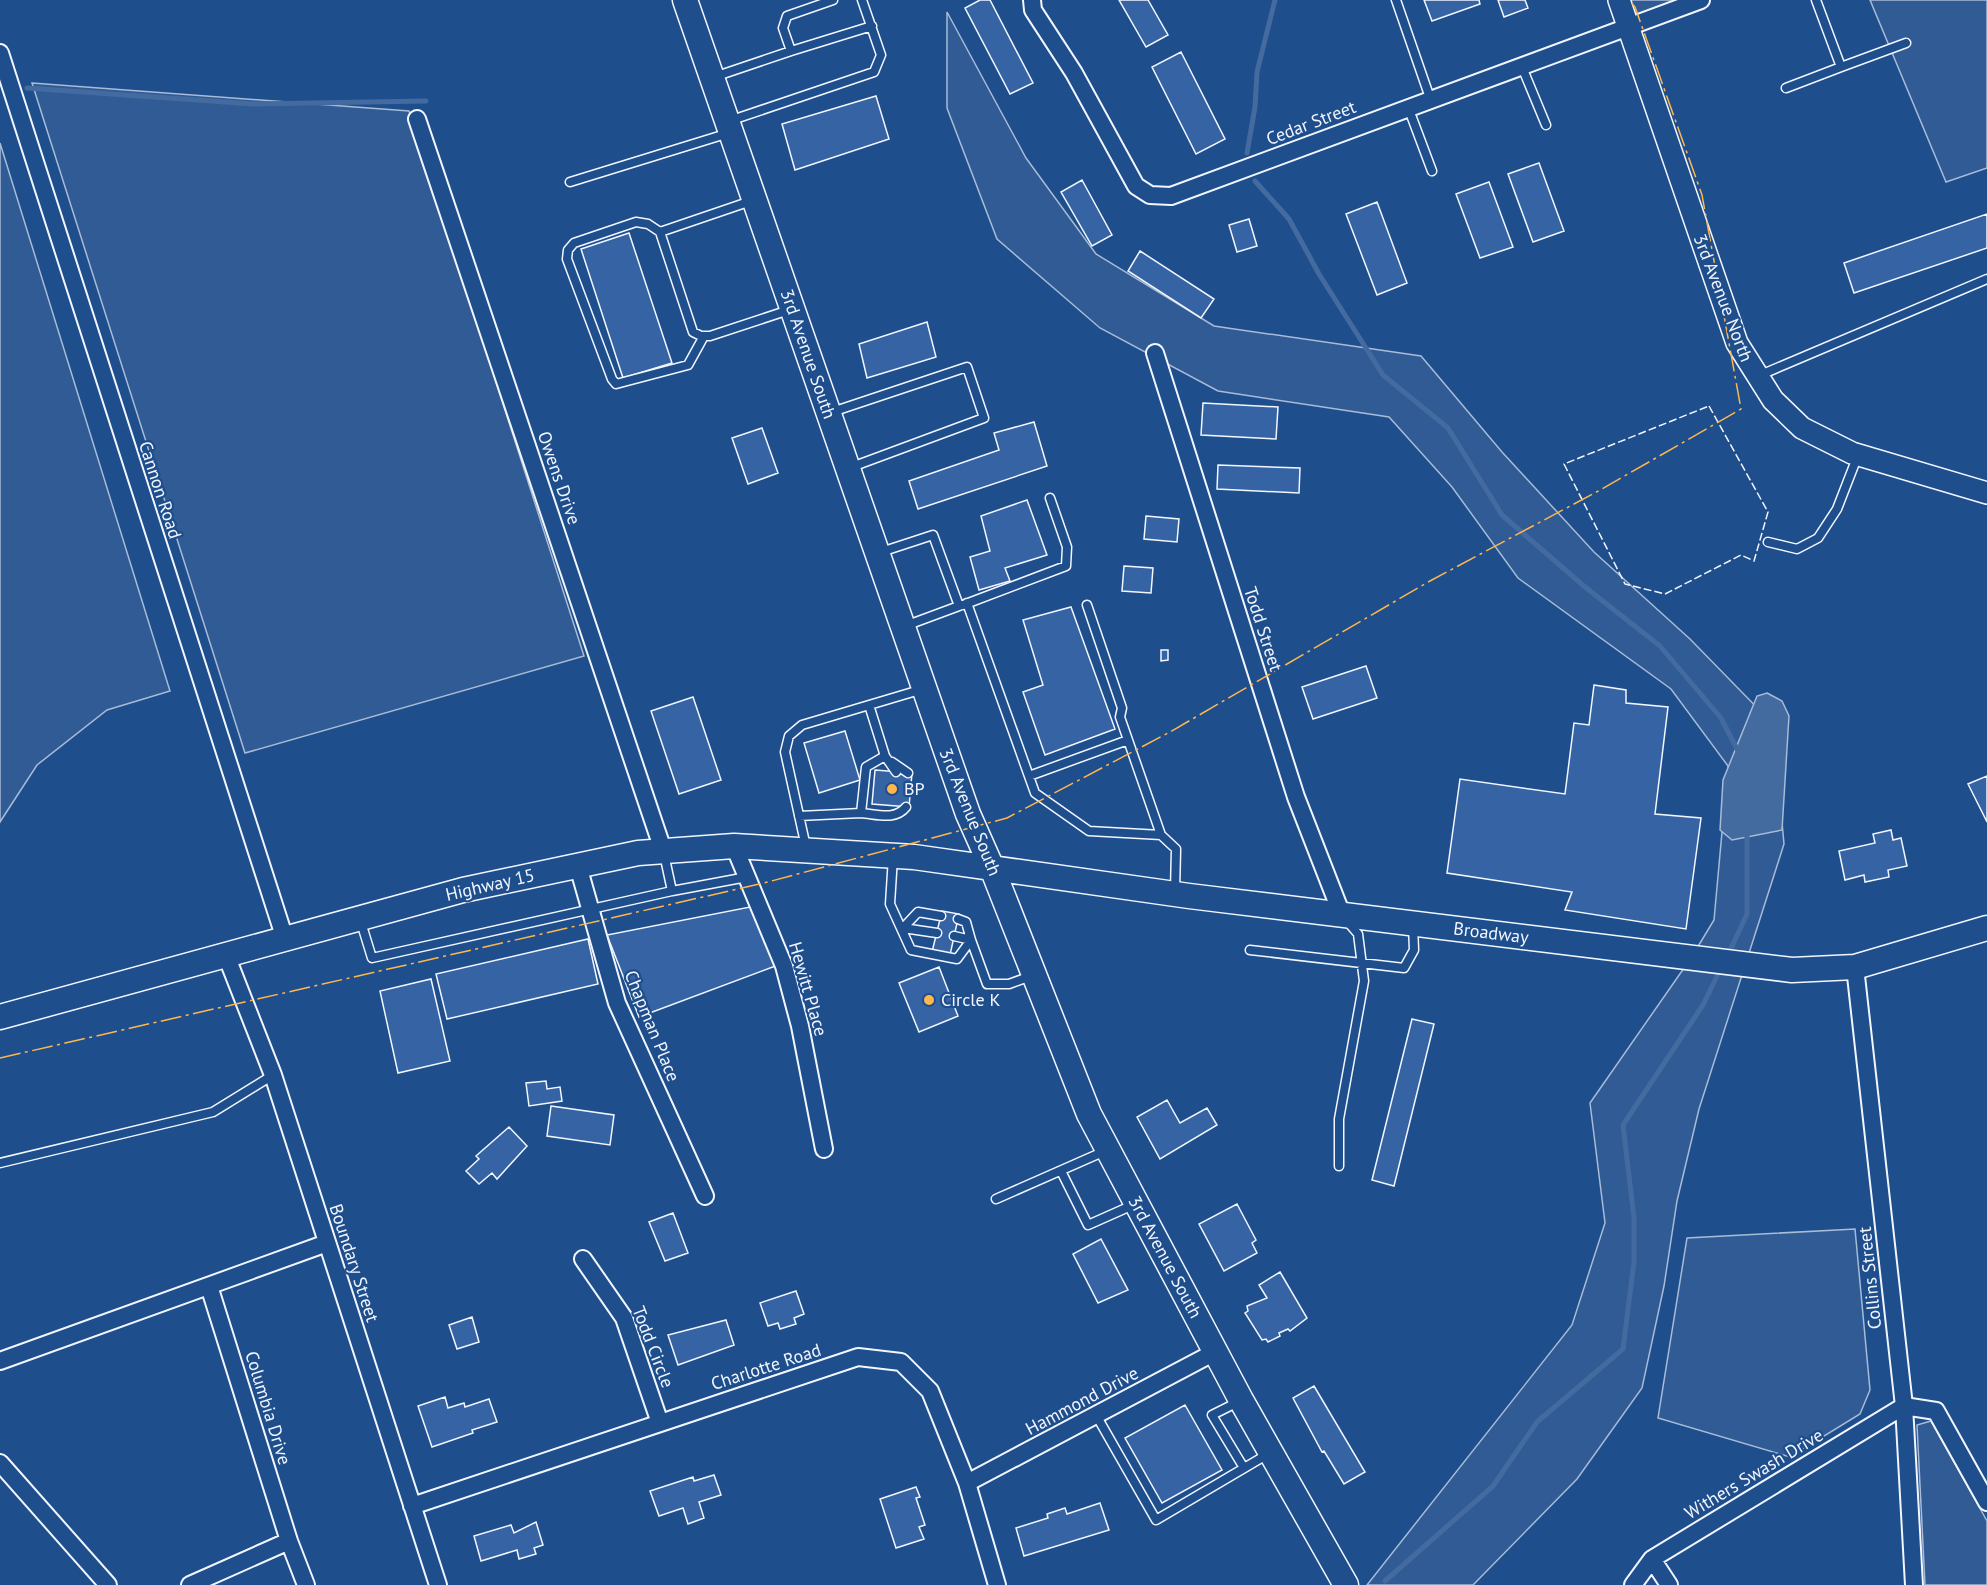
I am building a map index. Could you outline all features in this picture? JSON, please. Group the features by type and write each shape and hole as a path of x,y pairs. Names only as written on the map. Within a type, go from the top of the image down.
{"main road":[{"name":"3rd Avenue South","path":"685,0 875,554 968,814 992,868 1089,1114 1241,1400 1346,1585"},
{"name":"Highway 15","path":"0,1017 463,890 663,850 734,846 893,856 992,868"},
{"name":"Broadway","path":"992,868 1174,894 1792,970 1855,967 1987,928"}],"street":[{"name":"Cedar Street","path":"1032,0 1033,10 1074,73 1136,186 1150,195 1171,196 1430,98 1522,67 1701,0"},
{"name":"3rd Avenue North","path":"1619,0 1737,343 1756,377 1773,400 1802,428 1858,454 1987,493"},
{"name":"Cannon Road","path":"0,53 285,939"},
{"name":"Owens Drive","path":"417,119 663,850"},
{"name":"Todd Street","path":"1155,353 1296,797 1342,915"},
{"name":"Hewitt Place","path":"734,846 787,976 801,1026 824,1149"},
{"name":"Chapman Place","path":"578,866 617,1003 705,1196"},
{"name":"Boundary Street","path":"226,955 273,1075 438,1585"},
{"name":"Collins Street","path":"1855,967 1904,1406 1914,1585"},
{"path":"0,1361 327,1243"},
{"name":"Todd Circle","path":"583,1259 624,1318 660,1423"},
{"name":"Columbia Drive","path":"209,1286 289,1541 306,1585"},
{"name":"Hammond Drive","path":"967,1483 1215,1352"},
{"name":"Charlotte Road","path":"412,1506 858,1357 901,1362 930,1391 967,1483 997,1585"},
{"path":"1904,1406 1936,1411 1987,1502"},
{"name":"Withers Swash Drive","path":"1633,1585 1652,1559 1904,1406"},
{"path":"0,1463 108,1585"},
{"path":"190,1585 289,1541"},
{"path":"1652,1559 1669,1585"}],"lane":[{"path":"790,51 783,28 787,16 833,0"},
{"path":"570,182 728,127 874,72 881,55 862,0"},
{"path":"1396,0 1430,98"},
{"path":"1816,0 1841,67"},
{"path":"711,78 872,26"},
{"path":"1786,88 1906,43"},
{"path":"1522,67 1546,125"},
{"path":"1408,107 1432,171"},
{"path":"660,232 754,200"},
{"path":"704,336 688,365 628,383 616,384 612,379 567,259 568,250 574,243 636,222 648,224 660,232 693,332 704,336 792,309"},
{"path":"1756,377 1987,279"},
{"path":"828,413 967,367 984,418 847,468"},
{"path":"1768,542 1797,549 1818,538 1838,509 1858,454"},
{"path":"901,627 1066,566 1067,547 1050,498"},
{"path":"875,554 933,535 963,605 1035,793 1089,831 1161,835"},
{"path":"1087,605 1122,708 1120,717 1161,835 1176,849 1174,894"},
{"path":"807,851 785,752 789,736 801,725 924,689"},
{"path":"869,705 885,756 896,772"},
{"path":"1029,776 1128,740"},
{"path":"885,756 908,773"},
{"path":"861,813 866,767 885,756"},
{"path":"892,816 893,806"},
{"path":"800,816 861,813 892,816 901,813 906,807"},
{"path":"663,850 672,891"},
{"path":"893,856 890,904 903,928 910,950 957,959 971,940"},
{"path":"359,919 372,958 672,891 747,877"},
{"path":"903,928 918,912 941,916"},
{"path":"1339,1166 1339,1119 1364,981 1358,934 1342,915"},
{"path":"958,919 966,922 987,984 1009,984 1034,975"},
{"path":"1250,950 1404,968 1414,950 1413,924"},
{"path":"903,928 937,933"},
{"path":"954,936 971,940"},
{"path":"0,1163 213,1112 273,1075"},
{"path":"996,1199 1108,1150"},
{"path":"1061,1171 1088,1225 1136,1204"},
{"path":"1241,1400 1212,1415 1244,1468"},
{"path":"1096,1415 1156,1520 1271,1452"}],"shaded area":[{"path":"1619,0 1701,0 1631,27"},
{"path":"1870,0 1987,0 1987,168 1946,182"},
{"path":"947,12 1026,158 1096,254 1214,326 1421,356 1502,452 1594,552 1690,639 1773,724 1784,844 1699,1109 1677,1201 1664,1286 1642,1388 1577,1479 1473,1585 1367,1585 1572,1325 1605,1223 1590,1103 1691,958 1714,920 1728,766 1671,689 1518,578 1452,487 1389,417 1218,391 1100,328 997,239 947,108"},
{"path":"32,83 409,111 584,656 245,753"},
{"path":"0,143 170,691 107,710 37,765 0,822"},
{"path":"1767,693 1782,701 1789,716 1782,830 1732,840 1720,830 1723,780 1757,696"},
{"path":"1855,1229 1870,1390 1860,1414 1790,1457 1658,1418 1687,1238"},
{"path":"1931,1421 1987,1521 1987,1585 1925,1585 1917,1425"}],"building":[{"path":"980,0 990,0 1033,83 1010,94 965,8"},
{"path":"1119,0 1148,0 1168,35 1146,47"},
{"path":"1424,0 1479,0 1480,4 1432,21"},
{"path":"1498,0 1525,0 1528,8 1504,17"},
{"path":"1181,52 1225,139 1196,154 1152,67"},
{"path":"876,96 889,139 795,170 782,124"},
{"path":"1539,163 1564,231 1533,242 1508,174"},
{"path":"1082,180 1112,235 1092,246 1061,192"},
{"path":"1489,182 1513,247 1480,258 1456,194"},
{"path":"1377,202 1407,283 1377,295 1346,214"},
{"path":"1987,214 1987,248 1854,293 1844,263"},
{"path":"1249,219 1257,246 1237,252 1229,225"},
{"path":"629,233 672,363 623,378 581,249"},
{"path":"1140,251 1214,299 1201,318 1128,271"},
{"path":"927,322 936,357 867,378 859,344"},
{"path":"1203,403 1278,407 1276,439 1201,435"},
{"path":"1034,422 1047,466 918,509 909,481 999,450 994,433"},
{"path":"762,428 778,473 748,484 732,438"},
{"path":"1218,465 1300,468 1299,493 1217,489"},
{"path":"1027,500 1047,555 1005,568 1010,581 979,590 970,557 990,551 981,516"},
{"path":"1146,516 1179,519 1177,542 1144,539"},
{"path":"1124,566 1153,568 1151,593 1122,591"},
{"path":"1071,607 1115,729 1045,755 1023,692 1043,685 1023,620"},
{"path":"1161,650 1168,650 1168,660 1161,661"},
{"path":"1366,666 1377,698 1313,719 1302,687"},
{"path":"1594,685 1626,690 1626,703 1668,707 1655,814 1701,818 1686,929 1565,910 1572,892 1447,873 1460,779 1565,794 1574,723 1589,725"},
{"path":"693,697 721,780 679,794 651,711"},
{"path":"845,731 860,780 819,793 804,743"},
{"name":"BP","path":"875,770 912,773 909,807 872,804"},
{"path":"1987,776 1987,822 1968,784"},
{"path":"1891,830 1893,840 1901,838 1907,866 1888,870 1889,877 1865,882 1864,875 1845,880 1839,851 1875,843 1873,834"},
{"path":"755,906 778,965 639,1017 607,935"},
{"name":"Circle K","path":"942,911 959,914 950,955 932,952"},
{"path":"588,939 598,984 447,1019 436,974"},
{"name":"Circle K","path":"939,967 958,1016 919,1032 899,983"},
{"path":"431,979 450,1061 398,1073 380,991"},
{"path":"1412,1019 1434,1024 1394,1186 1372,1180"},
{"path":"546,1081 547,1089 560,1087 562,1101 529,1106 526,1083"},
{"path":"1167,1100 1180,1123 1207,1108 1217,1125 1160,1159 1137,1117"},
{"path":"551,1106 614,1115 610,1145 547,1136"},
{"path":"509,1127 527,1146 497,1179 492,1173 479,1184 466,1171 479,1159 476,1156"},
{"path":"1237,1204 1256,1240 1252,1243 1257,1253 1224,1271 1199,1224"},
{"path":"673,1213 688,1253 665,1261 649,1222"},
{"path":"1101,1239 1128,1290 1098,1303 1073,1254"},
{"path":"1280,1272 1307,1318 1290,1331 1288,1329 1279,1333 1280,1336 1268,1342 1266,1339 1262,1340 1245,1313 1248,1311 1247,1306 1267,1298 1259,1285"},
{"path":"796,1291 804,1314 794,1318 796,1324 780,1329 778,1323 768,1326 760,1303"},
{"path":"472,1317 479,1342 457,1349 449,1325"},
{"path":"726,1320 734,1345 678,1365 668,1335"},
{"path":"1314,1386 1365,1472 1344,1484 1324,1451 1322,1452 1293,1398"},
{"path":"445,1397 448,1408 464,1403 465,1407 489,1399 497,1422 432,1447 418,1406"},
{"path":"1185,1405 1222,1470 1162,1503 1125,1438"},
{"path":"714,1475 721,1495 699,1502 704,1518 688,1524 683,1508 659,1516 650,1491 693,1477 694,1481"},
{"path":"916,1487 920,1497 916,1498 925,1525 919,1527 924,1539 896,1548 880,1499"},
{"path":"1100,1503 1109,1530 1024,1556 1016,1528 1048,1518 1047,1514 1065,1508 1067,1514"},
{"path":"536,1522 543,1545 534,1548 536,1554 519,1559 517,1550 481,1561 474,1536 511,1525 514,1533"}],"waterway":[{"path":"1247,153 1255,107 1257,72 1275,0"},
{"path":"27,88 253,104 426,101"},
{"path":"1255,181 1289,219 1319,274 1383,375 1448,428 1502,515 1585,587 1660,646 1721,718 1739,753"},
{"path":"1727,957 1747,914 1747,830"},
{"path":"1385,1581 1493,1486 1537,1422 1623,1349 1634,1262 1634,1218 1623,1125 1703,1005 1721,968"}],"fence":[{"path":"1709,406 1768,512 1754,561 1741,555 1665,594 1625,584 1564,464 1709,406"}],"power":[{"path":"0,1058 764,883 1007,818 1170,732 1430,581 1602,489 1741,409 1702,195 1635,7 1629,0"}],"place":[{"name":"BP","path":"892,789"},
{"name":"Circle K","path":"929,1000"}]}
